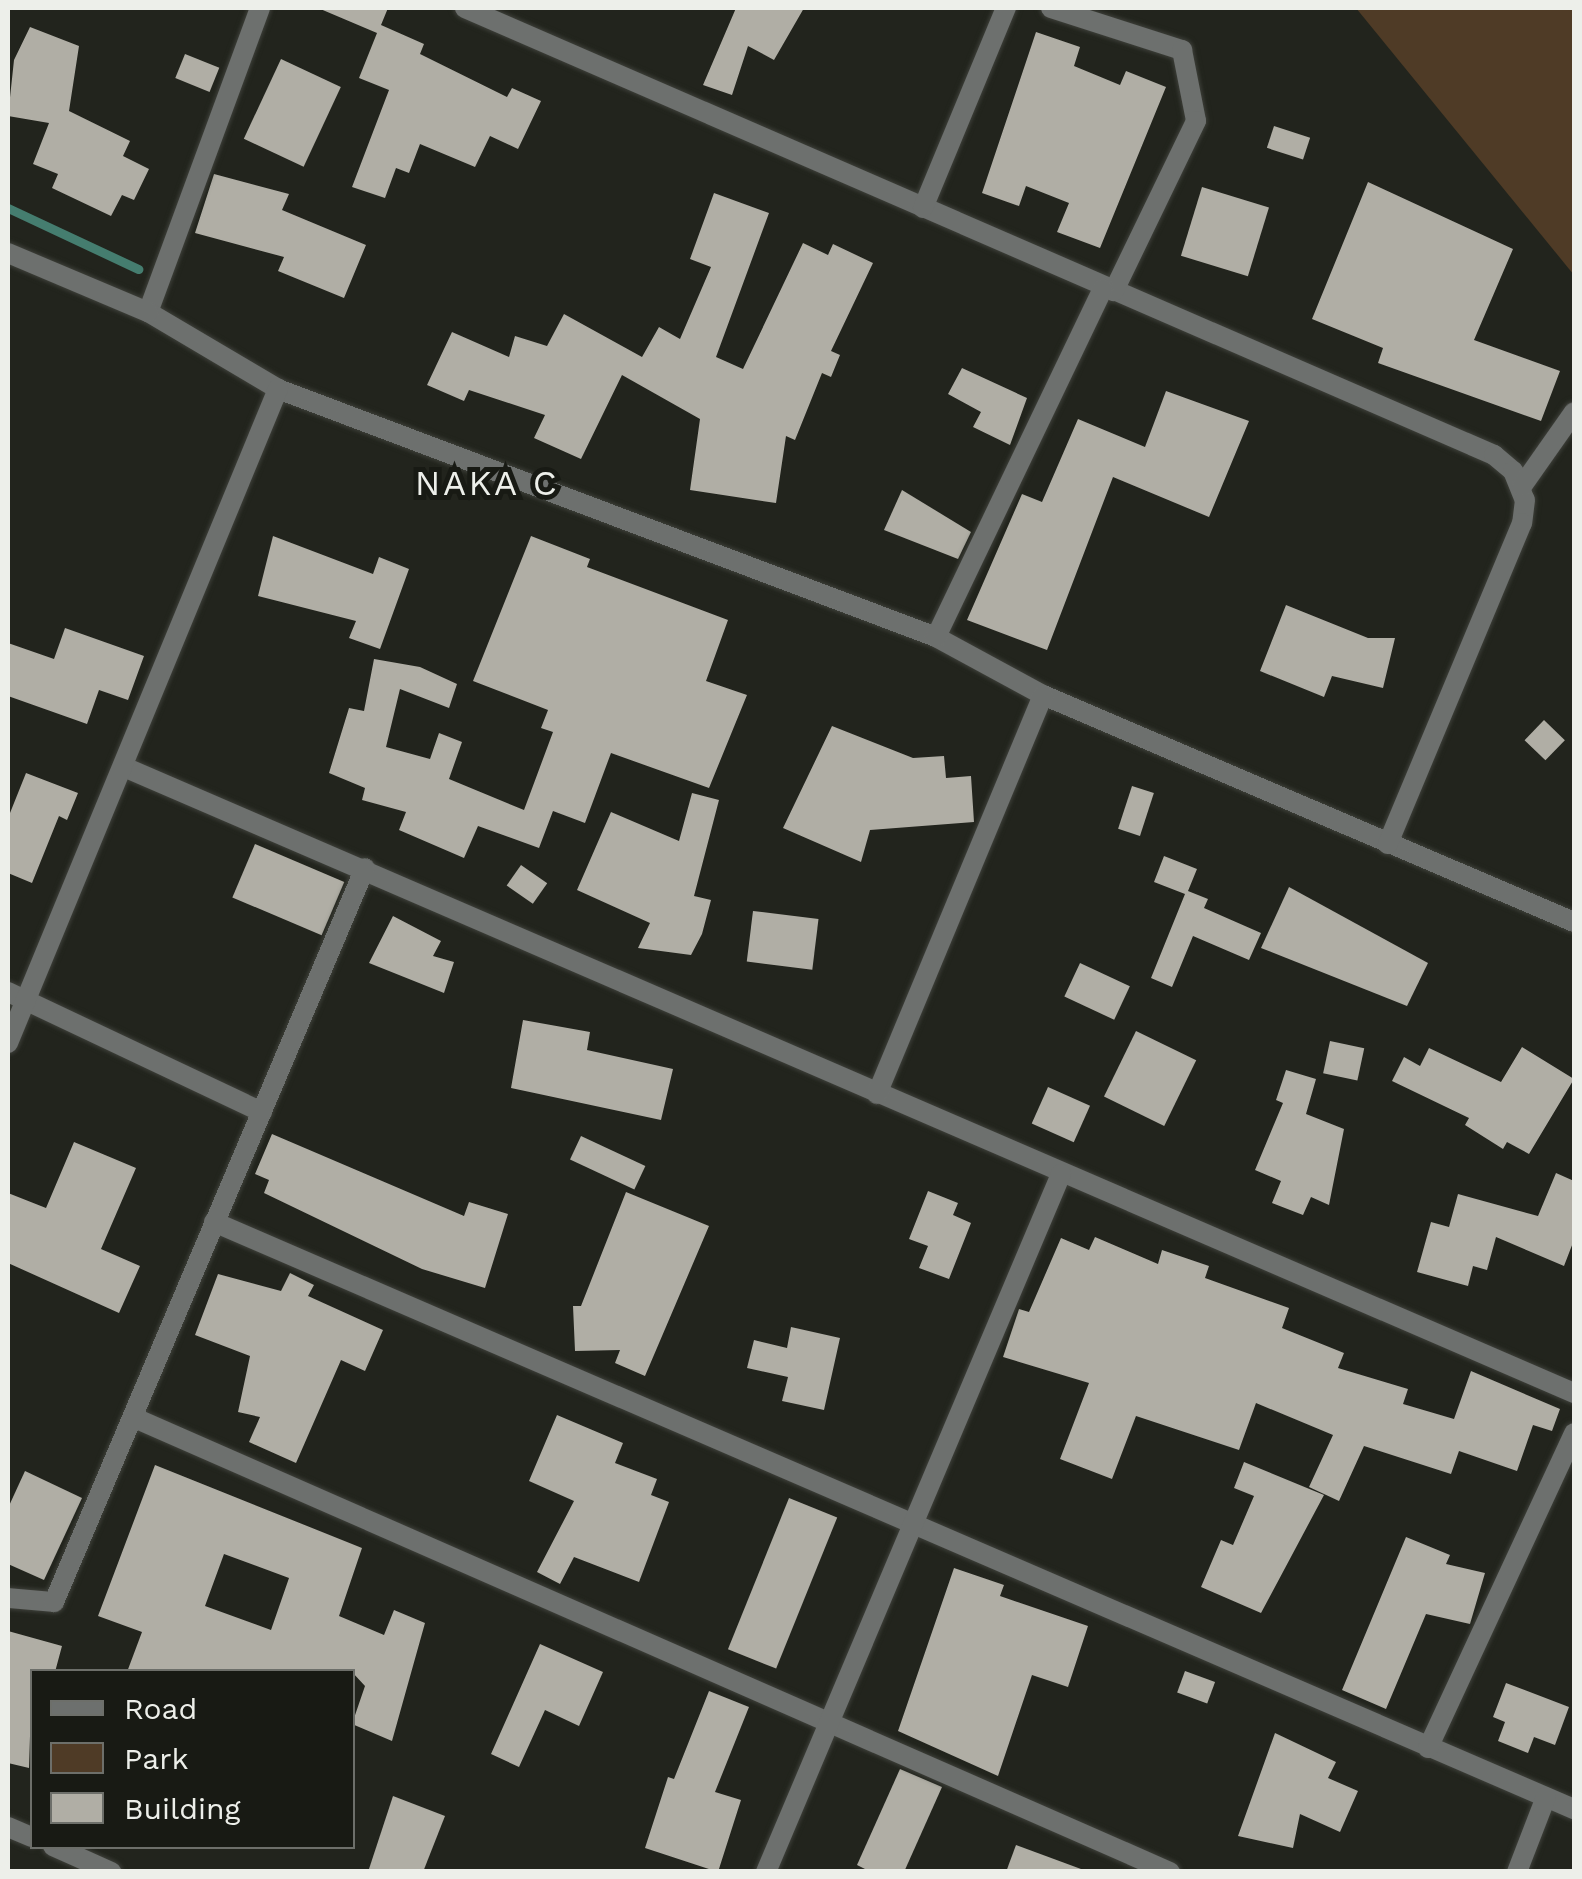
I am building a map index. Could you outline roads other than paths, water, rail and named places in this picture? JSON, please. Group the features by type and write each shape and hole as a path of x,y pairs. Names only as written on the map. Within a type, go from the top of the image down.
{"street":[{"path":"148,312 260,8"},
{"path":"465,8 1494,455 1522,486"},
{"path":"923,208 1006,8"},
{"path":"936,637 1196,121 1182,50 1052,8"},
{"path":"8,253 148,312 278,389 936,637 1044,694 1574,922"},
{"path":"8,1043 17,997 124,767 278,389"},
{"path":"1388,844 1522,524 1522,486 1574,412"},
{"path":"877,1094 1044,694"},
{"path":"124,767 1574,1393"},
{"path":"8,1598 54,1602 138,1419 214,1222 365,868"},
{"path":"17,997 262,1112"},
{"path":"766,1872 834,1719 914,1519 1061,1174"},
{"path":"214,1222 914,1519 1574,1809"},
{"path":"138,1419 834,1719 1170,1872"},
{"path":"1428,1748 1574,1433"},
{"path":"1517,1872 1546,1797"},
{"path":"60,1849 111,1872"}],"waterway":[{"path":"8,208 138,269"}],"district":[{"name":"NAKA C","path":"487,483"}]}
